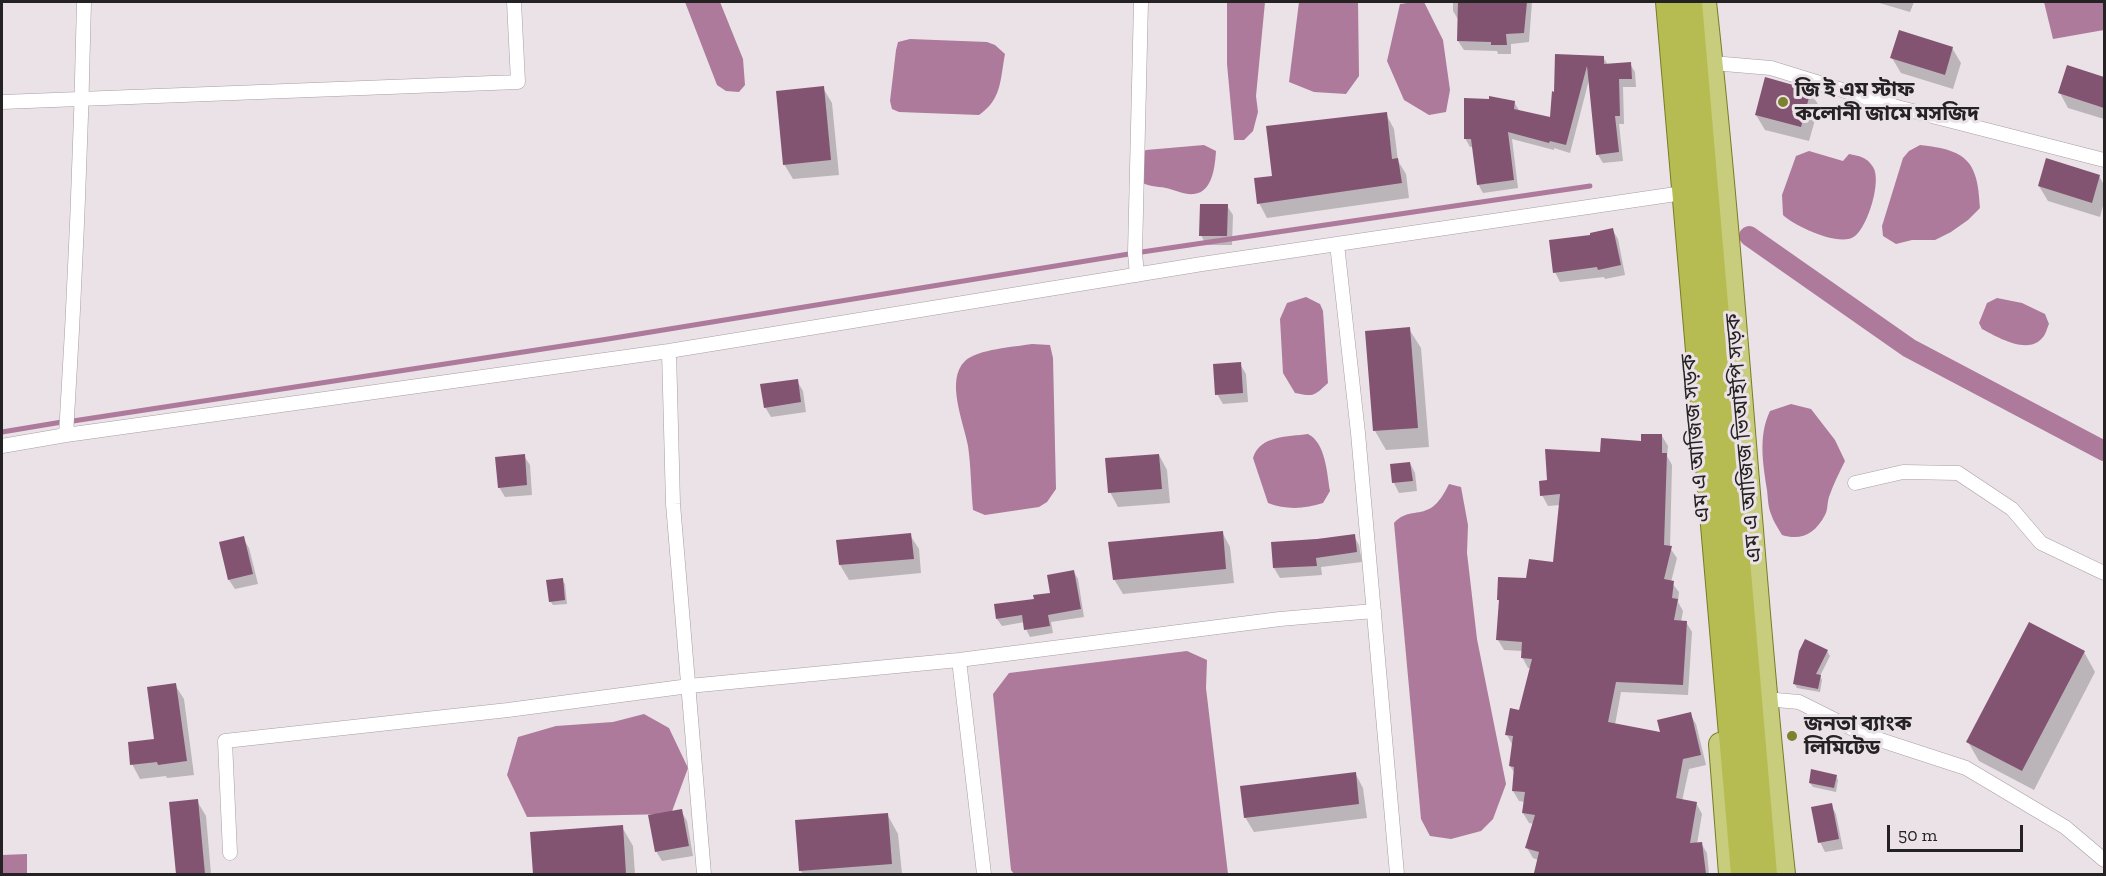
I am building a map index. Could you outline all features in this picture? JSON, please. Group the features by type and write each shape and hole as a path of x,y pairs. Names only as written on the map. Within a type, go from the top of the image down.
{"highway":[{"path":"1668,2 1743,874"},
{"path":"1690,2 1765,874"}],"main road":[{"name":"এম এ আজিজ সড়ক","path":"1659,2 1730,874"},
{"name":"এম এ আজিজ ভিআইপি সড়ক","path":"1705,2 1765,699 1784,874"}],"street":[{"path":"66,435 71,367 84,2"},
{"path":"2,102 518,82 514,2"},
{"path":"1137,275 1142,2"},
{"path":"1712,63 1771,69 1897,107 2104,160"},
{"path":"2,446 66,435 669,351 1137,275 1676,194"},
{"path":"1337,244 1358,433 1397,874"},
{"path":"669,351 673,504 704,874"},
{"path":"1855,483 1903,472 1958,473 2012,509 2041,543 2104,573"},
{"path":"230,853 225,741 508,710 689,686 959,660 1280,619 1374,611"},
{"path":"959,660 984,874"},
{"path":"1765,699 1799,702 1865,735 1966,768 2065,827 2104,860"}],"shaded area":[{"path":"685,2 720,2 743,59 745,85 739,92 726,91 717,85"},
{"path":"1227,2 1265,2 1256,96 1258,112 1253,131 1244,140 1234,140 1227,64"},
{"path":"1299,2 1358,2 1359,76 1346,94 1314,92 1289,82"},
{"path":"1424,2 1443,40 1450,90 1446,112 1429,115 1404,100 1387,61 1400,4"},
{"path":"2044,2 2104,2 2104,30 2053,39"},
{"path":"910,39 987,42 995,45 1005,54 999,88 987,109 979,115 899,112 892,109 890,101 898,42"},
{"path":"1204,145 1216,151 1215,163 1209,183 1200,192 1187,194 1139,181 1141,153 1146,150"},
{"path":"1920,145 1948,150 1959,154 1966,160 1976,179 1980,208 1968,220 1935,240 1912,240 1896,244 1883,236 1882,226 1903,158 1909,151"},
{"path":"1809,151 1843,161 1849,154 1856,155 1865,159 1873,167 1875,192 1865,223 1855,236 1848,239 1829,238 1797,225 1783,215 1782,195 1796,156"},
{"path":"1306,297 1320,304 1323,311 1328,383 1310,395 1295,393 1283,373 1280,319 1287,303"},
{"path":"1997,298 2022,303 2045,314 2049,324 2044,336 2030,345 2022,345 2004,340 1982,329 1979,323 1987,303"},
{"path":"1032,344 1050,345 1053,358 1056,489 1047,502 1039,507 985,515 973,510 969,454 958,402 956,379 959,369 971,357 997,349"},
{"path":"1791,404 1811,409 1835,440 1845,461 1832,488 1826,513 1821,522 1807,534 1795,537 1782,535 1772,517 1762,450 1764,430 1770,411"},
{"path":"1308,434 1319,444 1330,491 1323,503 1309,507 1289,508 1268,503 1253,458 1257,450 1276,438"},
{"path":"1449,484 1461,487 1468,525 1467,553 1477,639 1506,784 1493,819 1481,831 1451,839 1430,836 1421,819 1394,523 1403,516 1431,508 1444,494"},
{"path":"1187,651 1207,660 1206,688 1228,874 1014,874 1011,870 993,694 1009,673"},
{"path":"644,714 669,728 688,768 671,814 527,817 507,775 518,737 556,726 613,722"},
{"path":"27,854 27,874 2,874 2,855"}],"building":[{"path":"1458,2 1527,2 1524,33 1506,34 1507,45 1457,41"},
{"path":"1899,30 1953,47 1945,75 1890,58"},
{"path":"1555,54 1604,56 1604,64 1631,62 1632,79 1619,79 1620,116 1615,116 1619,152 1596,155 1587,66 1566,145 1508,132 1514,180 1477,185 1471,139 1464,139 1464,98 1489,99 1489,96 1515,101 1514,109 1550,117 1552,91 1554,92"},
{"path":"2067,65 2104,77 2104,108 2058,93"},
{"name":"জি ই এম স্টাফ কলোনী জামে মসজিদ","path":"1765,77 1811,90 1801,127 1755,115"},
{"path":"824,86 831,160 783,165 776,91"},
{"path":"1387,112 1392,159 1398,158 1402,183 1257,204 1254,178 1272,176 1266,126"},
{"path":"2046,158 2100,175 2092,203 2038,186"},
{"path":"1200,204 1228,204 1227,236 1199,236"},
{"path":"1613,228 1621,265 1598,270 1597,267 1553,273 1549,240 1590,235 1590,233"},
{"path":"1410,327 1418,428 1373,431 1365,331"},
{"path":"1241,362 1243,393 1215,395 1213,364"},
{"path":"798,379 801,402 764,408 760,384"},
{"path":"1641,434 1662,434 1662,453 1667,453 1664,545 1672,546 1664,579 1674,581 1672,598 1678,599 1674,620 1687,621 1683,685 1616,682 1608,722 1660,732 1657,720 1691,712 1701,755 1683,759 1676,798 1697,802 1690,843 1702,842 1706,874 1534,873 1539,852 1525,848 1535,815 1522,813 1525,792 1512,791 1514,767 1509,766 1513,736 1505,735 1510,708 1519,710 1532,659 1521,658 1522,642 1496,640 1498,577 1526,578 1529,559 1553,562 1560,494 1540,496 1539,481 1547,480 1545,449 1600,452 1601,438 1641,441"},
{"path":"525,454 527,485 498,488 495,457"},
{"path":"1159,454 1162,489 1108,493 1105,458"},
{"path":"1410,462 1413,481 1392,483 1390,464"},
{"path":"1223,531 1226,569 1113,580 1108,542"},
{"path":"911,533 914,559 839,565 836,540"},
{"path":"1355,534 1357,552 1316,558 1317,566 1273,568 1271,542"},
{"path":"244,536 253,574 228,580 219,542"},
{"path":"1074,570 1081,609 1048,615 1050,626 1024,630 1022,615 996,619 994,604 1034,599 1033,595 1050,593 1047,575"},
{"path":"563,578 565,600 549,602 546,580"},
{"path":"2029,622 2085,651 2022,771 1966,742"},
{"path":"1805,639 1828,650 1816,674 1821,675 1818,689 1793,684 1799,651"},
{"path":"176,683 187,761 158,765 157,762 130,765 128,742 154,739 147,687"},
{"path":"1811,769 1837,775 1834,788 1809,783"},
{"path":"1356,772 1359,804 1244,818 1240,786"},
{"path":"198,799 205,874 176,874 169,802"},
{"path":"1832,803 1839,839 1818,843 1811,807"},
{"path":"682,809 689,846 655,852 648,815"},
{"path":"888,813 892,864 799,871 795,820"},
{"path":"623,825 626,874 533,874 530,832"}],"waterway":[{"path":"73,421 608,339 1135,253 1590,186"},
{"path":"1749,236 1909,348 2104,451"},
{"path":"2,432 62,422"}],"place":[{"name":"জি ই এম স্টাফ কলোনী জামে মসজিদ","path":"1783,102"},
{"name":"জনতা ব্যাংক লিমিটেড","path":"1792,736"}]}
